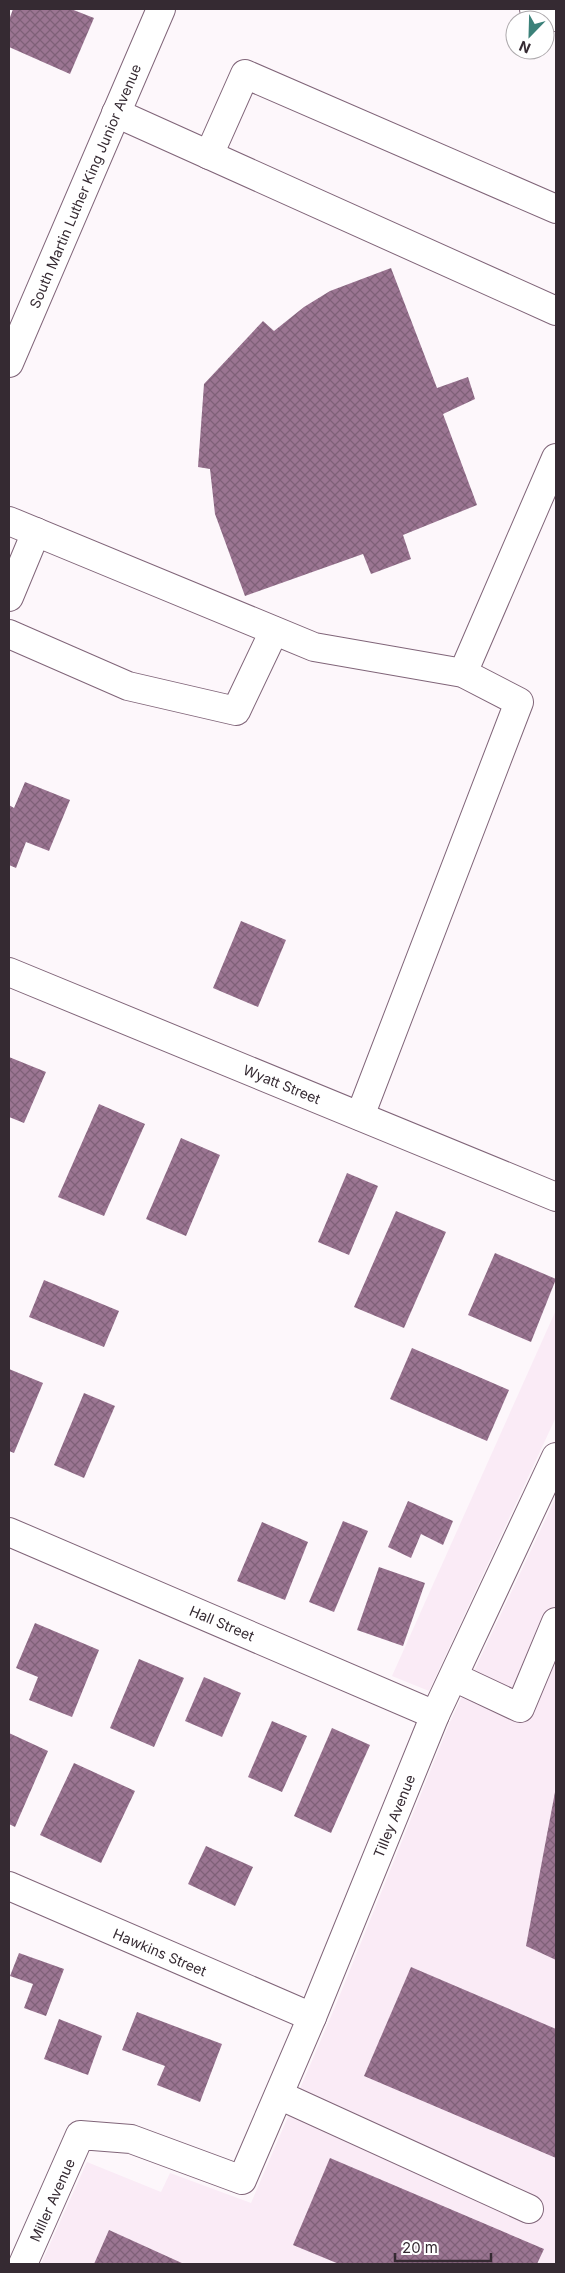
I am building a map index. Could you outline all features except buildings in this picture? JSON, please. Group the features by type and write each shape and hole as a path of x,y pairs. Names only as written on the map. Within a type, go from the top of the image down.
{"street":[{"name":"South Martin Luther King Junior Avenue","path":"9,363 161,9"},
{"path":"534,9 556,18"},
{"path":"208,155 245,74 556,210"},
{"path":"116,113 556,311"},
{"path":"463,673 556,458"},
{"path":"9,521 314,647 463,673 519,702 360,1116"},
{"path":"9,597 36,532"},
{"path":"9,634 128,686 236,711 274,631"},
{"name":"Wyatt Street","path":"9,972 556,1197"},
{"name":"Tilley Avenue","path":"80,2135 131,2139 242,2180 312,2018 435,1715 556,1457"},
{"name":"Hall Street","path":"9,1532 435,1715"},
{"path":"454,1677 520,1708 556,1622"},
{"name":"Hawkins Street","path":"9,1886 312,2018"},
{"path":"279,2096 529,2209"},
{"name":"Miller Avenue","path":"23,2264 80,2135"}],"shaded area":[{"path":"556,1310 556,1417 429,1691 392,1676"},
{"path":"556,1497 556,2264 41,2264 87,2162 161,2192 170,2173 251,2203 335,2007 450,1722"}]}
